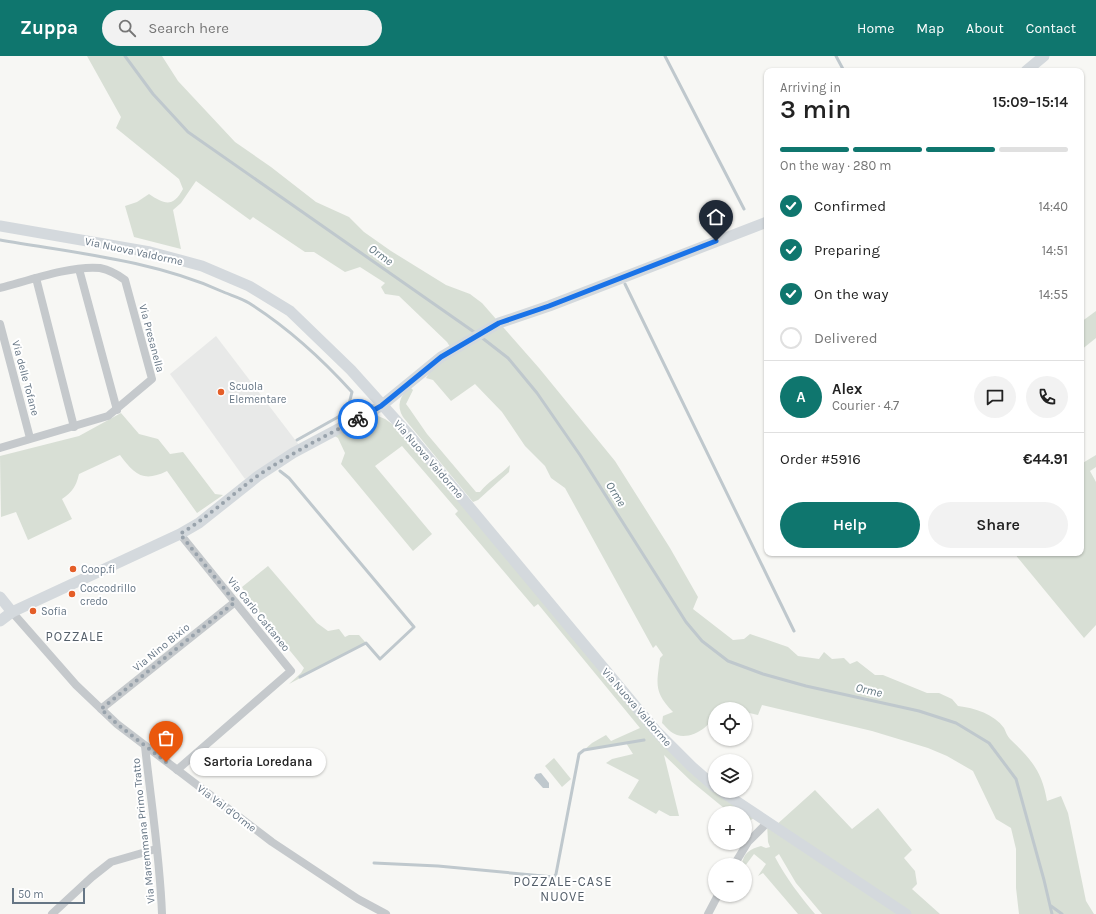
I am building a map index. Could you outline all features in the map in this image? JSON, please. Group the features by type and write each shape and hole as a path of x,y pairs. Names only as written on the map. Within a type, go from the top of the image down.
{"main road":[{"path":"1030,68 1044,56"},
{"path":"0,621 12,612 180,534 199,523 247,484 293,452 381,406 441,357 499,323 556,303 764,223"},
{"name":"Via Nuova Valdorme","path":"0,226 150,252 202,266 249,286 290,311 351,370 381,406 421,448 657,732 691,766 708,780"},
{"name":"Via Val d'Orme","path":"0,597 12,612"},
{"path":"731,798 906,914"}],"street":[{"name":"Via Presanella","path":"74,427 108,416 117,410 152,379 125,280 114,272 100,268 79,269"},
{"path":"0,288 36,278 79,269 117,410"},
{"path":"0,448 30,438 74,427 36,278"},
{"name":"Via delle Tofane","path":"0,324 30,438"},
{"name":"Via Carlo Cattaneo","path":"177,770 291,671 180,534"},
{"name":"Via Nino Bixio","path":"101,709 235,602"},
{"name":"Via Val d'Orme","path":"12,612 76,685 117,724 144,746 272,842 358,899 386,914"},
{"name":"Via Maremmana Primo Tratto","path":"144,746 156,849 160,870 162,914"},
{"path":"738,858 748,842 767,823"},
{"path":"52,914 92,877 111,862 156,849"},
{"path":"708,914 714,902"}],"shaded area":[{"path":"87,56 162,56 178,81 235,142 271,167 316,202 349,217 364,232 391,251 446,285 470,294 482,303 539,368 615,461 670,548 698,597 693,609 733,640 744,639 750,634 788,647 798,656 819,659 824,652 832,659 844,658 850,664 857,661 875,675 883,675 927,693 939,693 952,699 958,706 984,712 1000,723 1009,738 1030,759 1039,773 1047,801 1061,796 1068,813 1086,901 1094,914 1019,914 1016,888 1016,849 1011,828 996,819 973,771 947,756 928,748 872,731 762,705 758,715 752,714 752,702 708,702 708,725 702,730 683,736 677,735 669,730 662,723 663,716 673,712 659,693 658,687 660,658 663,655 656,645 653,648 565,488 551,478 545,466 525,446 502,412 475,384 451,401 433,380 426,378 431,370 452,350 447,342 399,296 385,294 381,287 385,283 360,267 345,272 314,252 305,252 253,217 250,220 196,181 181,203 173,210 181,249 134,237 125,206 137,202 149,194 164,202 172,202 183,189 179,179 116,128 121,117"},
{"path":"1096,311 1096,338 1084,348 1084,320"},
{"name":"Scuola Elementare","path":"216,336 299,445 245,479 170,374"},
{"path":"410,387 413,390 406,404 427,434 476,492 480,492 510,465 509,472 478,500 473,502 403,417 400,409 400,401"},
{"path":"121,413 139,434 158,439 170,454 183,452 215,494 223,495 197,513 167,471 159,475 140,475 130,467 120,455 79,474 73,489 62,499 72,519 28,540 16,512 1,517 0,456 79,436"},
{"path":"378,416 385,419 412,438 691,766 708,779 708,795 664,755 679,816 670,816 659,810 656,814 628,798 639,780 606,763 612,759 633,754 626,743 584,750 592,743 606,735 611,741 640,728 538,604 534,607 455,514 458,511 402,446 375,466 432,534 413,551 341,464 345,453 338,438 330,433 370,417"},
{"path":"1096,455 1096,467 1090,471 1096,482 1096,625 1084,638 1016,556 1084,556 1084,462"},
{"path":"268,566 317,623 328,631 339,629 345,637 349,635 359,635 366,643 289,684 301,673 304,668 263,618 248,598 242,587"},
{"path":"554,758 571,779 562,787 545,766"},
{"path":"541,773 549,783 549,788 543,788 534,778 536,774"},
{"path":"815,790 852,829 878,808 912,850 904,858 915,871 917,884 912,889 940,914 822,914 796,883 779,854 775,857 779,865 815,914 798,914 763,873 758,876 766,864 754,854 751,858 744,858 750,850 761,846 766,848 770,847 768,842 767,823 774,827"},
{"path":"712,798 733,798 744,806 721,806"},
{"path":"752,812 757,816 752,819"}],"waterway":[{"name":"Orme","path":"125,56 153,94 188,132 477,334"},
{"path":"665,56 744,209"},
{"path":"836,56 842,68"},
{"path":"0,240 112,259 168,272 195,280 239,298 263,312 304,344 352,392 347,412 297,440"},
{"path":"625,284 794,631"},
{"name":"Orme","path":"481,337 508,358 537,393 580,455 686,622 702,641 728,661 763,674 806,686 919,711 956,723 989,743 1016,779 1052,914"},
{"path":"280,471 289,478 414,627 380,659 366,643 300,677"},
{"path":"374,863 438,866 554,877 556,874 579,754 584,750 644,740"},
{"path":"1051,906 1062,914"}],"way so far":[{"path":"166,762 117,724 101,709 235,602 180,534 199,523 247,484 293,452 358,419"}],"place":[{"name":"Scuola Elementare","path":"221,392"},
{"name":"Coop.fi","path":"73,569"},
{"name":"Coccodrillo credo","path":"72,594"},
{"name":"Sofia","path":"33,611"},
{"name":"Sartoria Loredana","path":"166,762"}],"district":[{"name":"POZZALE","path":"75,636"},
{"name":"POZZALE-CASE NUOVE","path":"563,888"}],"route":[{"path":"358,419 381,406 441,357 499,323 549,306 716,241"}]}
